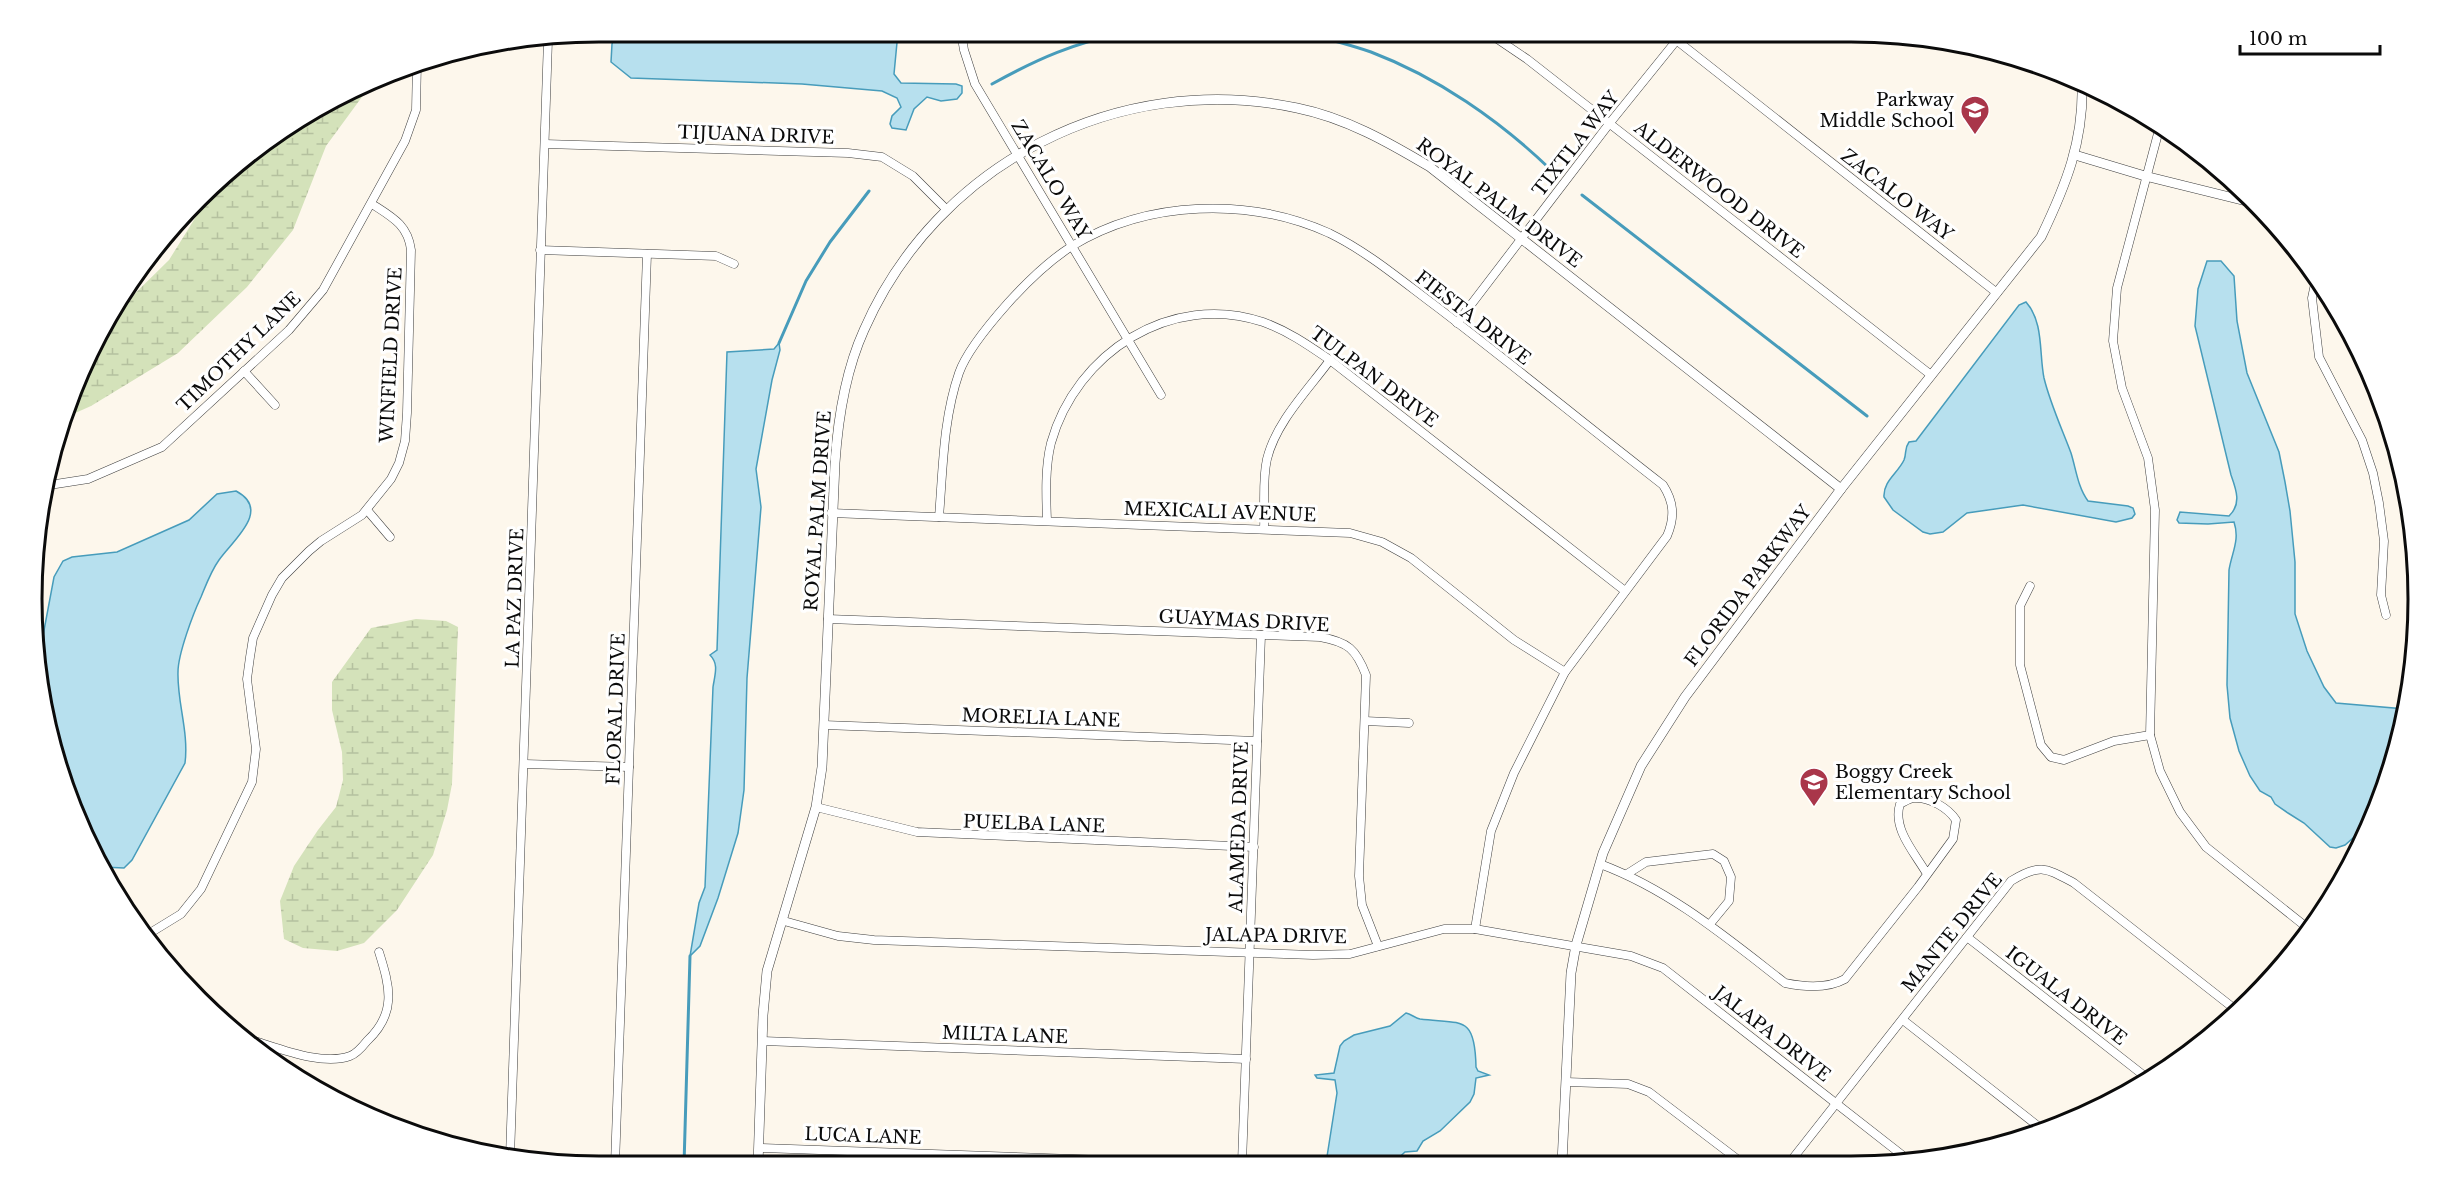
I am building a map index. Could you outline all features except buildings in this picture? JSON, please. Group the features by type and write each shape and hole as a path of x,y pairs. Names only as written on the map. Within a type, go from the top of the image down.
{"street":[{"name":"ZACALO WAY","path":"963,42 975,84 1161,394"},
{"name":"ALDERWOOD DRIVE","path":"1502,42 1527,58 1931,375"},
{"name":"TIXTLA WAY","path":"1457,323 1675,42"},
{"name":"ZACALO WAY","path":"1677,42 1997,293"},
{"name":"LA PAZ DRIVE","path":"510,1148 548,45"},
{"name":"TIMOTHY LANE","path":"54,484 88,479 162,447 289,330 323,290 372,204 412,125 418,90 417,73"},
{"name":"FLORIDA PARKWAY","path":"1562,1156 1572,973 1576,945 1600,864 1641,766 1685,697 1841,489 2041,237 2059,201 2075,155 2080,129 2082,92"},
{"name":"ROYAL PALM DRIVE","path":"759,1156 763,1015 767,971 784,921 816,807 822,767 831,513 837,428 848,373 863,330 886,287 910,252 946,209 978,181 1018,153 1083,123 1153,104 1203,99 1246,100 1297,108 1334,118 1372,134 1430,167 1841,489"},
{"path":"2157,134 2117,288 2113,341 2122,388 2148,458 2155,510 2150,735 2160,771 2170,792 2180,812 2206,847 2303,924"},
{"name":"TIJUANA DRIVE","path":"546,144 848,153 882,157 913,176 946,209"},
{"path":"2075,155 2145,176 2239,199"},
{"name":"WINFIELD DRIVE","path":"152,931 181,914 201,889 252,782 256,735 247,679 253,638 261,615 282,578 295,564 321,541 348,525 367,510 391,479 405,441 410,238 397,219 372,204"},
{"name":"FIESTA DRIVE","path":"939,517 946,429 960,371 988,325 1043,267 1072,246 1144,216 1172,211 1220,208 1258,212 1302,223 1346,242 1457,323 1663,485 1672,502 1673,519 1667,536 1565,672 1514,773 1491,831 1475,929"},
{"path":"540,250 716,256 734,264"},
{"name":"FLORAL DRIVE","path":"615,1156 647,254"},
{"path":"2314,290 2312,298 2319,357 2362,440 2373,472 2384,541 2382,594 2386,615"},
{"name":"TULPAN DRIVE","path":"1047,520 1046,488 1051,445 1059,419 1083,377 1110,350 1126,339 1161,323 1196,315 1225,315 1251,319 1275,327 1296,337 1330,360 1625,591"},
{"path":"1264,529 1265,471 1272,444 1284,422 1330,360"},
{"path":"244,371 275,405"},
{"path":"367,510 390,537"},
{"name":"MEXICALI AVENUE","path":"831,513 1350,533 1382,542 1411,558 1514,640 1565,672"},
{"path":"2030,586 2020,606 2020,665 2040,745 2051,757 2064,760 2114,741 2150,735"},
{"name":"GUAYMAS DRIVE","path":"828,619 1320,637 1340,641 1358,654 1366,675 1359,876 1362,905 1378,946"},
{"name":"ALAMEDA DRIVE","path":"1242,1156 1261,635"},
{"path":"1365,721 1409,723"},
{"name":"MORELIA LANE","path":"824,725 1257,741"},
{"path":"525,764 629,767"},
{"path":"1600,864 1627,874 1710,924 1785,983 1802,987 1836,984 1845,979 1927,874 1953,839 1956,820 1950,811 1937,803 1914,798 1900,804 1896,815 1899,826 1927,874"},
{"name":"PUELBA LANE","path":"816,807 917,832 1254,847"},
{"path":"1627,874 1646,862 1713,854 1724,861 1731,877 1729,901 1710,924"},
{"name":"MANTE DRIVE","path":"1795,1156 2012,881 2029,870 2049,869 2074,883 2231,1006"},
{"name":"JALAPA DRIVE","path":"784,921 838,936 874,940 1350,954 1444,928 1475,929 1631,956 1664,968 1900,1154"},
{"name":"IGUALA DRIVE","path":"1967,937 2142,1074"},
{"path":"264,1044 298,1054 325,1058 351,1056 377,1032 387,1013 389,983 379,952"},
{"path":"1902,1020 2035,1124"},
{"name":"MILTA LANE","path":"763,1041 1246,1059"},
{"path":"1566,1082 1629,1084 1649,1092 1733,1156"},
{"name":"LUCA LANE","path":"759,1148 989,1156"}],"green space":[{"path":"364,94 326,146 293,230 247,287 178,353 91,406 74,413 99,353 117,320 132,297 169,260 200,211 232,180 290,136"},
{"path":"416,619 446,621 458,627 452,784 447,810 433,855 397,910 364,943 337,951 303,948 284,939 280,901 294,866 336,807 343,780 342,752 332,710 332,682 371,628"}],"water":[{"path":"613,42 897,42 894,74 901,83 956,84 962,86 962,93 957,99 941,101 927,97 914,109 906,130 892,128 890,124 892,116 901,107 897,98 882,91 802,84 631,78 611,62"},
{"path":"2207,261 2221,261 2234,276 2237,321 2247,373 2279,452 2285,482 2295,562 2295,614 2307,651 2324,687 2336,703 2397,708 2389,743 2366,812 2355,836 2345,845 2336,848 2330,847 2304,823 2260,791 2250,776 2239,751 2230,718 2227,685 2229,570 2236,540 2234,522 2179,523 2177,520 2180,512 2229,516 2237,501 2195,326 2198,289"},
{"path":"2026,302 2036,319 2044,378 2085,496 2088,501 2128,506 2133,508 2135,514 2132,518 2116,522 2023,505 1967,513 1943,532 1930,534 1923,532 1893,510 1884,497 1886,486 1904,460 1909,442 1916,441 2019,305"},
{"path":"779,343 780,350 772,380 756,469 761,507 747,678 744,790 738,833 700,946 690,956 699,903 705,887 713,687 716,670 715,662 710,655 717,650 727,352 774,349"},
{"path":"236,491 246,499 250,507 250,516 240,534 211,573 183,645 178,683 186,751 185,763 132,860 124,868 111,867 84,812 61,743 53,708 43,635 54,577 63,561 72,557 117,552 189,520 217,494"},
{"path":"1406,1013 1420,1019 1464,1025 1473,1038 1478,1071 1489,1075 1476,1078 1474,1094 1470,1102 1440,1131 1423,1141 1417,1151 1405,1152 1401,1156 1327,1156 1337,1093 1335,1080 1317,1078 1315,1075 1334,1073 1340,1046 1344,1041 1354,1035 1390,1026"}],"waterway":[{"path":"992,84 1025,66 1087,42"},
{"path":"1338,42 1396,62 1443,87 1488,117 1550,169"},
{"path":"779,343 806,281 830,242 869,191"},
{"path":"1582,195 1867,416"},
{"path":"684,1156 690,956"}],"place":[{"name":"Parkway Middle School","path":"1975,136"},
{"name":"Boggy Creek Elementary School","path":"1814,808"}]}
